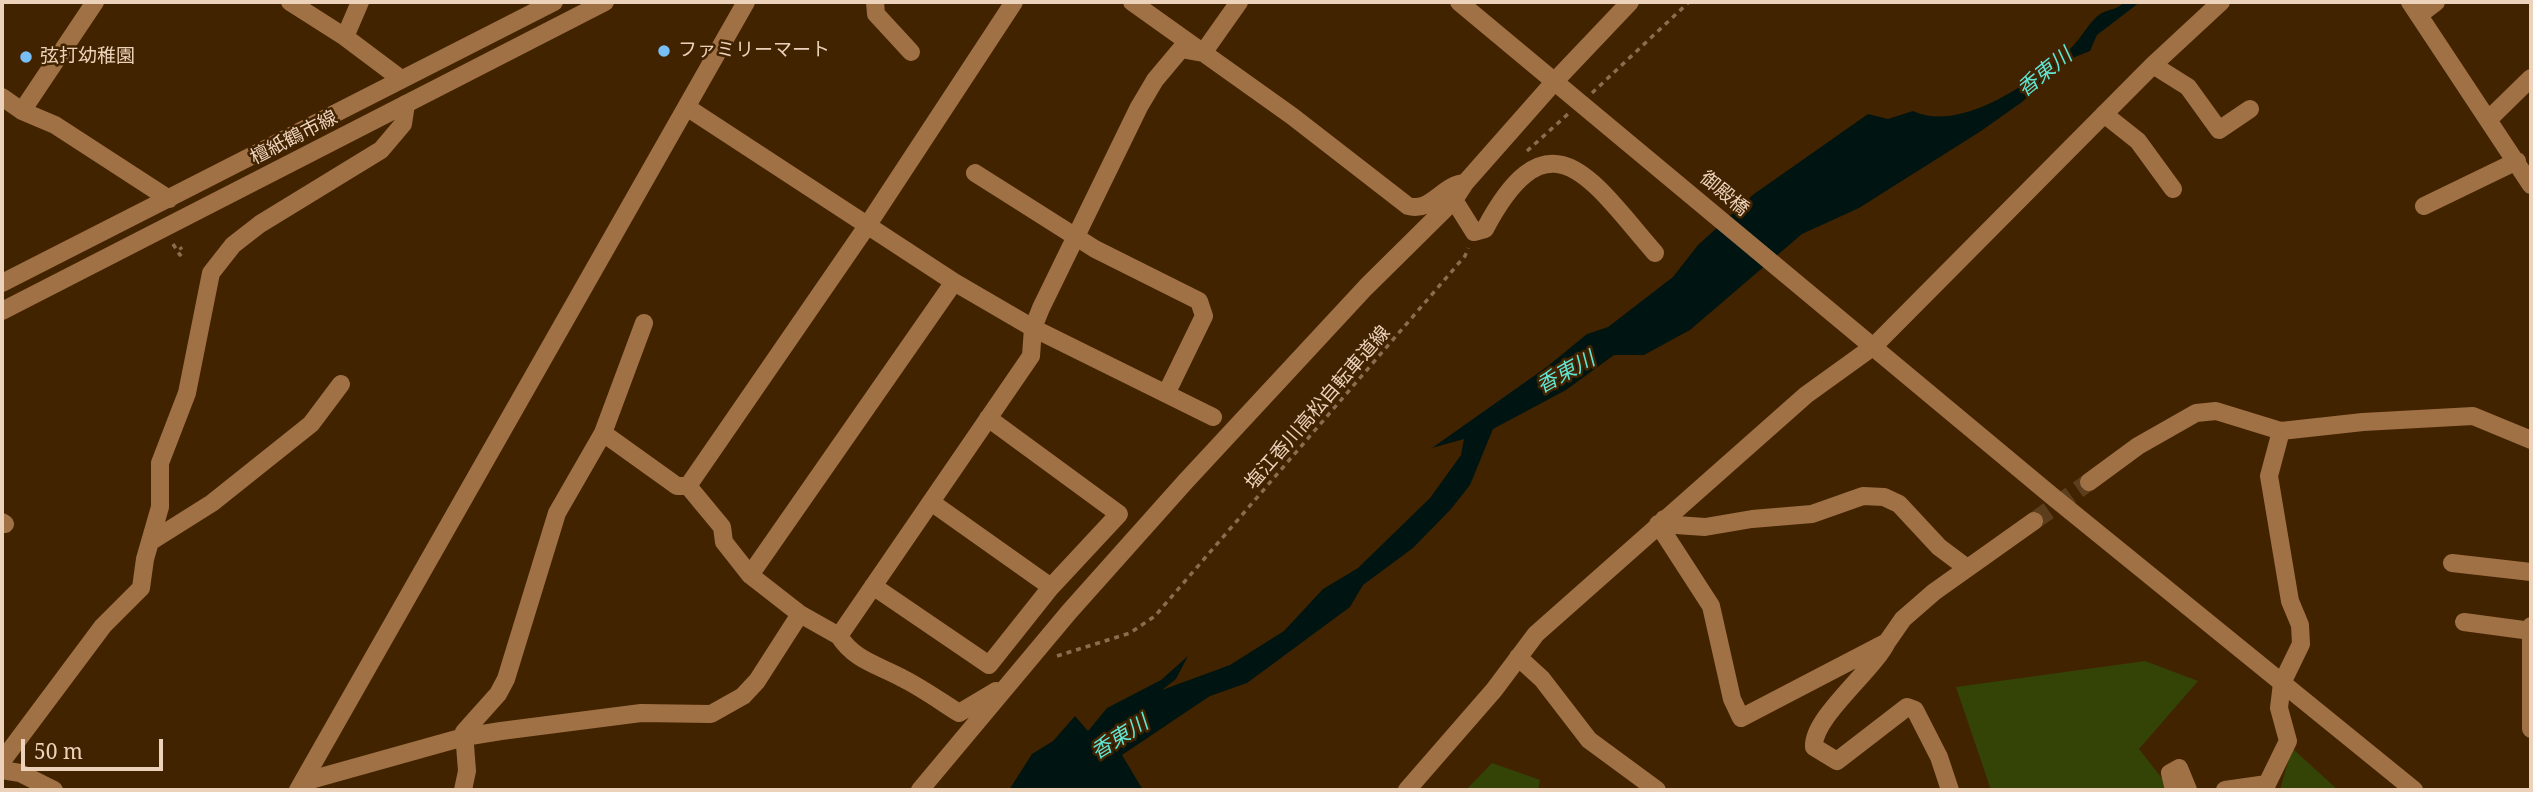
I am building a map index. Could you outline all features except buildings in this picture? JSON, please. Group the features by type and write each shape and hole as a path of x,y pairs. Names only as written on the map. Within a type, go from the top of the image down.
{"street":[{"path":"22,111 95,2"},
{"path":"290,2 345,37 401,79"},
{"path":"345,37 360,2"},
{"name":"檀紙鶴市線","path":"2,283 554,2"},
{"name":"檀紙鶴市線","path":"2,311 605,2"},
{"path":"300,786 746,2"},
{"path":"875,2 876,14 911,52"},
{"path":"688,486 867,226 1014,2"},
{"path":"1132,2 1292,116 1408,206 1426,206 1454,184 1465,183"},
{"path":"1203,53 1239,2"},
{"name":"御殿橋","path":"1460,2 2414,790"},
{"path":"920,790 1185,482 1366,287 1454,200 1465,183 1630,2"},
{"path":"1407,790 1494,690 1536,634 1575,596 1868,341 2221,2"},
{"path":"2424,206 2526,169 2415,8 2436,2"},
{"path":"839,636 1031,356 1033,328 1139,107 1155,80 1181,49 1203,53"},
{"path":"2153,65 2188,87 2219,130 2250,109"},
{"path":"2489,119 2531,78"},
{"path":"2,97 22,111 55,125 169,200"},
{"path":"2,761 103,626 141,588 160,507 160,463 187,393 211,273 233,245 260,224 380,150 403,124 406,104"},
{"path":"688,108 954,282 1033,328 1213,416"},
{"path":"2104,114 2138,141 2173,189"},
{"path":"1454,200 1474,232 1485,229 1499,204 1525,173 1542,163 1564,164 1588,177 1656,253"},
{"path":"975,173 1095,249 1199,301 1204,316 1167,392"},
{"path":"750,575 954,282"},
{"path":"463,790 467,771 464,732 498,695 506,679 557,513 603,433 644,323"},
{"path":"150,542 212,503 311,424 341,384"},
{"path":"2088,482 2138,446 2196,413 2216,411 2281,431 2363,422 2473,416 2531,440"},
{"path":"873,586 989,665 1051,587 1119,514 988,418"},
{"path":"2225,790 2267,784 2288,741 2279,708 2283,683 2301,644 2300,625 2290,601 2269,477 2281,431"},
{"path":"603,433 677,486 688,486"},
{"path":"688,486 722,527 723,542 750,575 800,614 839,636 857,657 901,677 959,713 971,708 991,692 1002,692"},
{"path":"1661,522 1675,526 1705,527 1752,519 1812,514 1863,496 1884,497 1899,504 1939,547 1967,568"},
{"path":"931,502 1051,587"},
{"path":"1950,790 1939,757 1915,710 1907,707 1837,761 1814,747 1814,739 1836,704 1880,656 1903,619 1967,568 2034,521"},
{"path":"1661,522 1711,606 1732,699 1741,718 1887,642"},
{"path":"2452,563 2531,572"},
{"path":"300,786 464,737 641,713 711,714 743,696 757,681 800,614"},
{"path":"2464,622 2531,631"},
{"path":"2531,626 2531,729"},
{"path":"1518,657 1542,679 1589,740 1657,790"},
{"path":"2174,790 2170,773 2179,768 2188,790"},
{"path":"2,770 20,773 54,790"}],"path":[{"path":"1591,94 1689,2"},
{"path":"1526,153 1572,110"},
{"name":"塩江香川高松自転車道線","path":"1049,663 1057,656 1130,633 1155,616 1412,321 1465,256 1474,232"}],"green space":[{"path":"2145,661 2198,681 2139,749 2164,781 2167,790 1991,790 1956,687"},
{"path":"2292,748 2338,790 2280,790"},
{"path":"1492,763 1540,780 1538,790 1466,790"}],"water":[{"name":"香東川","path":"2124,2 2140,2 2097,35 2090,51 2070,59 2022,102 1981,131 1859,208 1802,234 1690,330 1644,355 1614,355 1566,390 1493,429 1470,485 1451,509 1413,548 1363,585 1350,607 1247,683 1210,696 1122,755 1143,790 1009,790 1032,754 1053,741 1075,716 1088,731 1107,708 1161,680 1188,656 1176,679 1162,690 1230,665 1284,631 1323,589 1358,568 1430,498 1461,455 1464,439 1432,448 1548,366 1587,334 1608,327 1673,277 1698,245 1754,194 1868,114 1888,119 1913,111 1932,116 1954,115 1998,100 2057,60 2100,14 2119,7"}],"tunnel":[{"path":"2034,521 2089,482"}],"place":[{"name":"ファミリーマート","path":"664,51"},
{"name":"弦打幼稚園","path":"26,57"}]}
